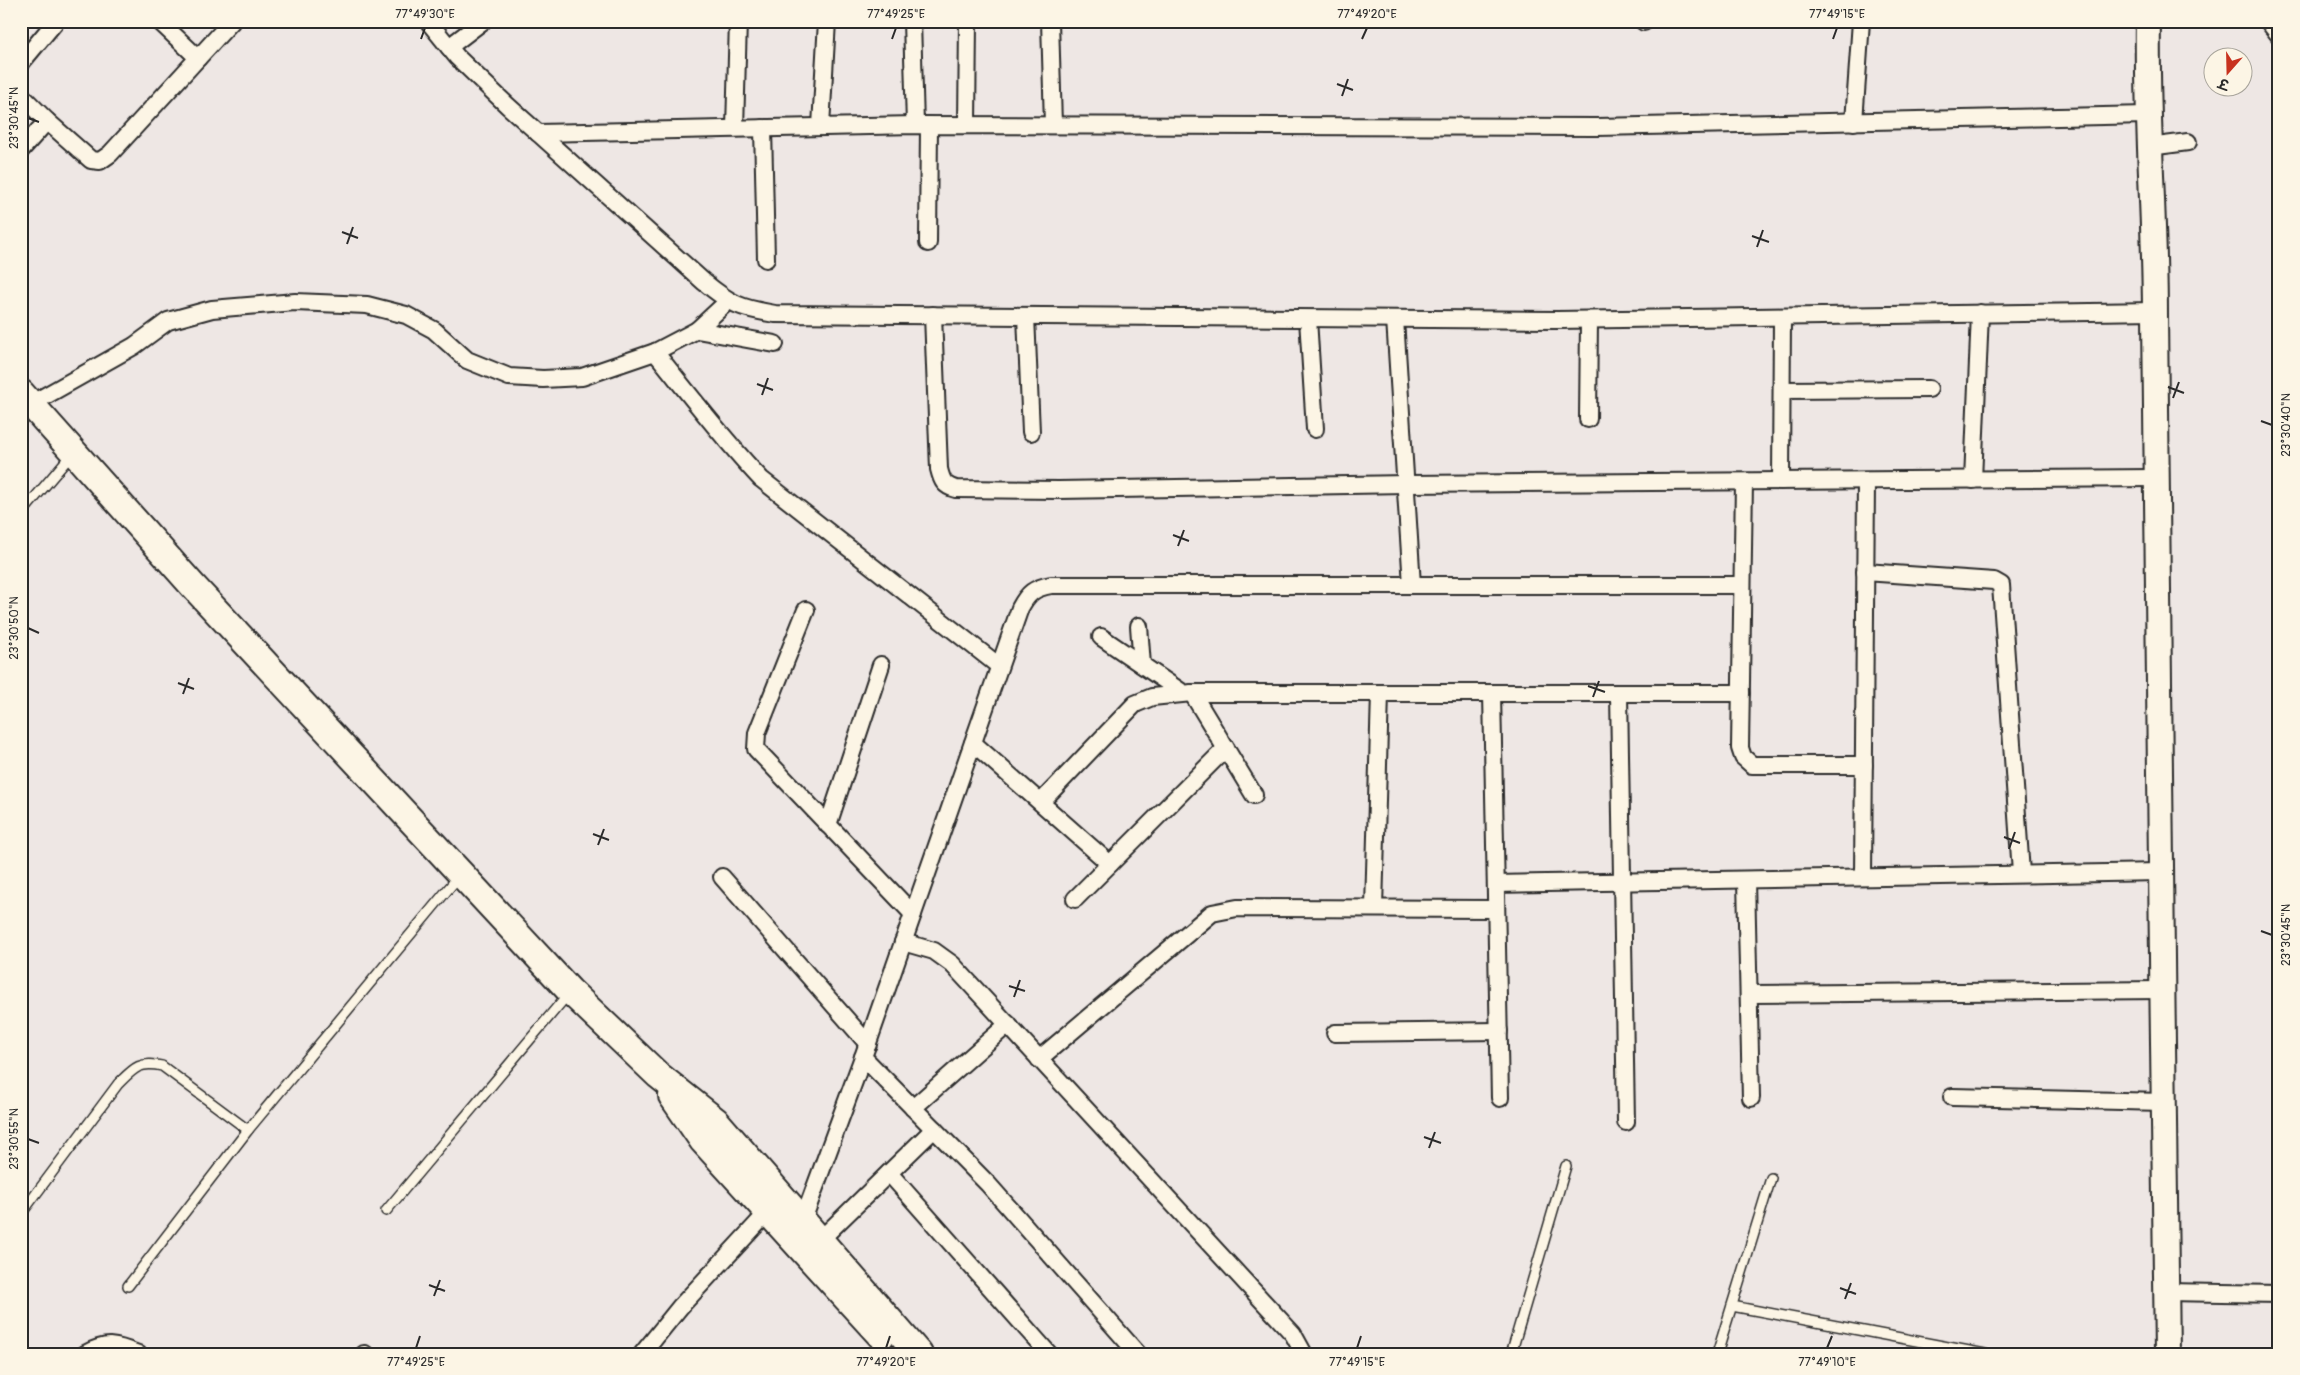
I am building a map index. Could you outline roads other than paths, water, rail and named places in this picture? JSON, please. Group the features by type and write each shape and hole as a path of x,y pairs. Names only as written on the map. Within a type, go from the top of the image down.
{"main road":[{"path":"2148,21 2147,115 2155,311 2155,478 2167,1354"},
{"path":"26,399 193,586 570,991 658,1075 716,1121 919,1354"},
{"path":"658,1075 703,1141 897,1354"}],"street":[{"path":"21,63 56,21"},
{"path":"159,21 198,58"},
{"path":"428,21 449,47 538,133 728,302 748,309 775,314 1589,320 2155,311"},
{"path":"449,47 483,21"},
{"path":"735,128 738,21"},
{"path":"821,126 827,21"},
{"path":"912,21 922,125 928,243"},
{"path":"967,125 968,21"},
{"path":"1050,21 1053,125"},
{"path":"1854,122 1861,21"},
{"path":"2268,21 2279,35"},
{"path":"21,95 91,160 100,161 110,154 230,22"},
{"path":"538,133 922,125 1597,127 2147,115"},
{"path":"21,150 47,121"},
{"path":"763,128 766,259"},
{"path":"2149,147 2188,142"},
{"path":"26,399 134,346 168,321 212,309 295,302 367,305 406,315 434,330 467,360 509,377 544,379 582,377 655,352 697,330 728,302"},
{"path":"1973,480 1980,313"},
{"path":"933,315 939,469 942,481 947,487 956,489 1058,490 1406,484 2155,478"},
{"path":"1026,316 1031,432"},
{"path":"1782,317 1782,481"},
{"path":"1308,319 1315,429"},
{"path":"1395,319 1412,585"},
{"path":"1588,419 1589,320"},
{"path":"697,330 775,344"},
{"path":"655,352 732,449 761,479 1000,666"},
{"path":"1782,390 1929,389"},
{"path":"1863,877 1866,481"},
{"path":"1744,482 1740,748 1743,757 1752,765 1864,765"},
{"path":"1866,572 1994,581 2001,585 2021,873"},
{"path":"803,1220 866,1050 1020,608 1027,595 1036,587 1051,585 1742,585"},
{"path":"806,610 757,733 756,749 913,914"},
{"path":"1139,626 1142,665"},
{"path":"1101,636 1142,665 1188,693 1226,748 1254,795"},
{"path":"828,825 880,665"},
{"path":"1041,802 1135,704 1152,697 1188,693 1741,693"},
{"path":"1374,908 1380,693"},
{"path":"1492,693 1500,1098"},
{"path":"1619,693 1626,1122"},
{"path":"973,743 1110,864"},
{"path":"1075,899 1226,748"},
{"path":"1496,884 2021,873 2160,872"},
{"path":"722,877 913,1108 988,1184 1138,1354"},
{"path":"1746,880 1751,1098"},
{"path":"1040,1058 1212,913 1237,908 1496,909"},
{"path":"903,942 934,951 952,964 1293,1334 1304,1354"},
{"path":"1750,994 2162,990"},
{"path":"913,1108 1008,1024"},
{"path":"1335,1033 1499,1031"},
{"path":"1952,1097 2164,1102"},
{"path":"820,1240 934,1129"},
{"path":"889,1173 1049,1354"},
{"path":"642,1354 680,1307 768,1212"},
{"path":"2166,1292 2279,1294"},
{"path":"85,1354 101,1345 119,1346 138,1354"}],"lane":[{"path":"21,514 74,452"},
{"path":"128,1286 248,1130 461,874"},
{"path":"386,1211 570,991"},
{"path":"21,1214 118,1084 136,1067 148,1063 162,1066 248,1130"},
{"path":"1513,1353 1566,1166"},
{"path":"1717,1354 1771,1178"},
{"path":"1732,1306 1985,1354"}]}
